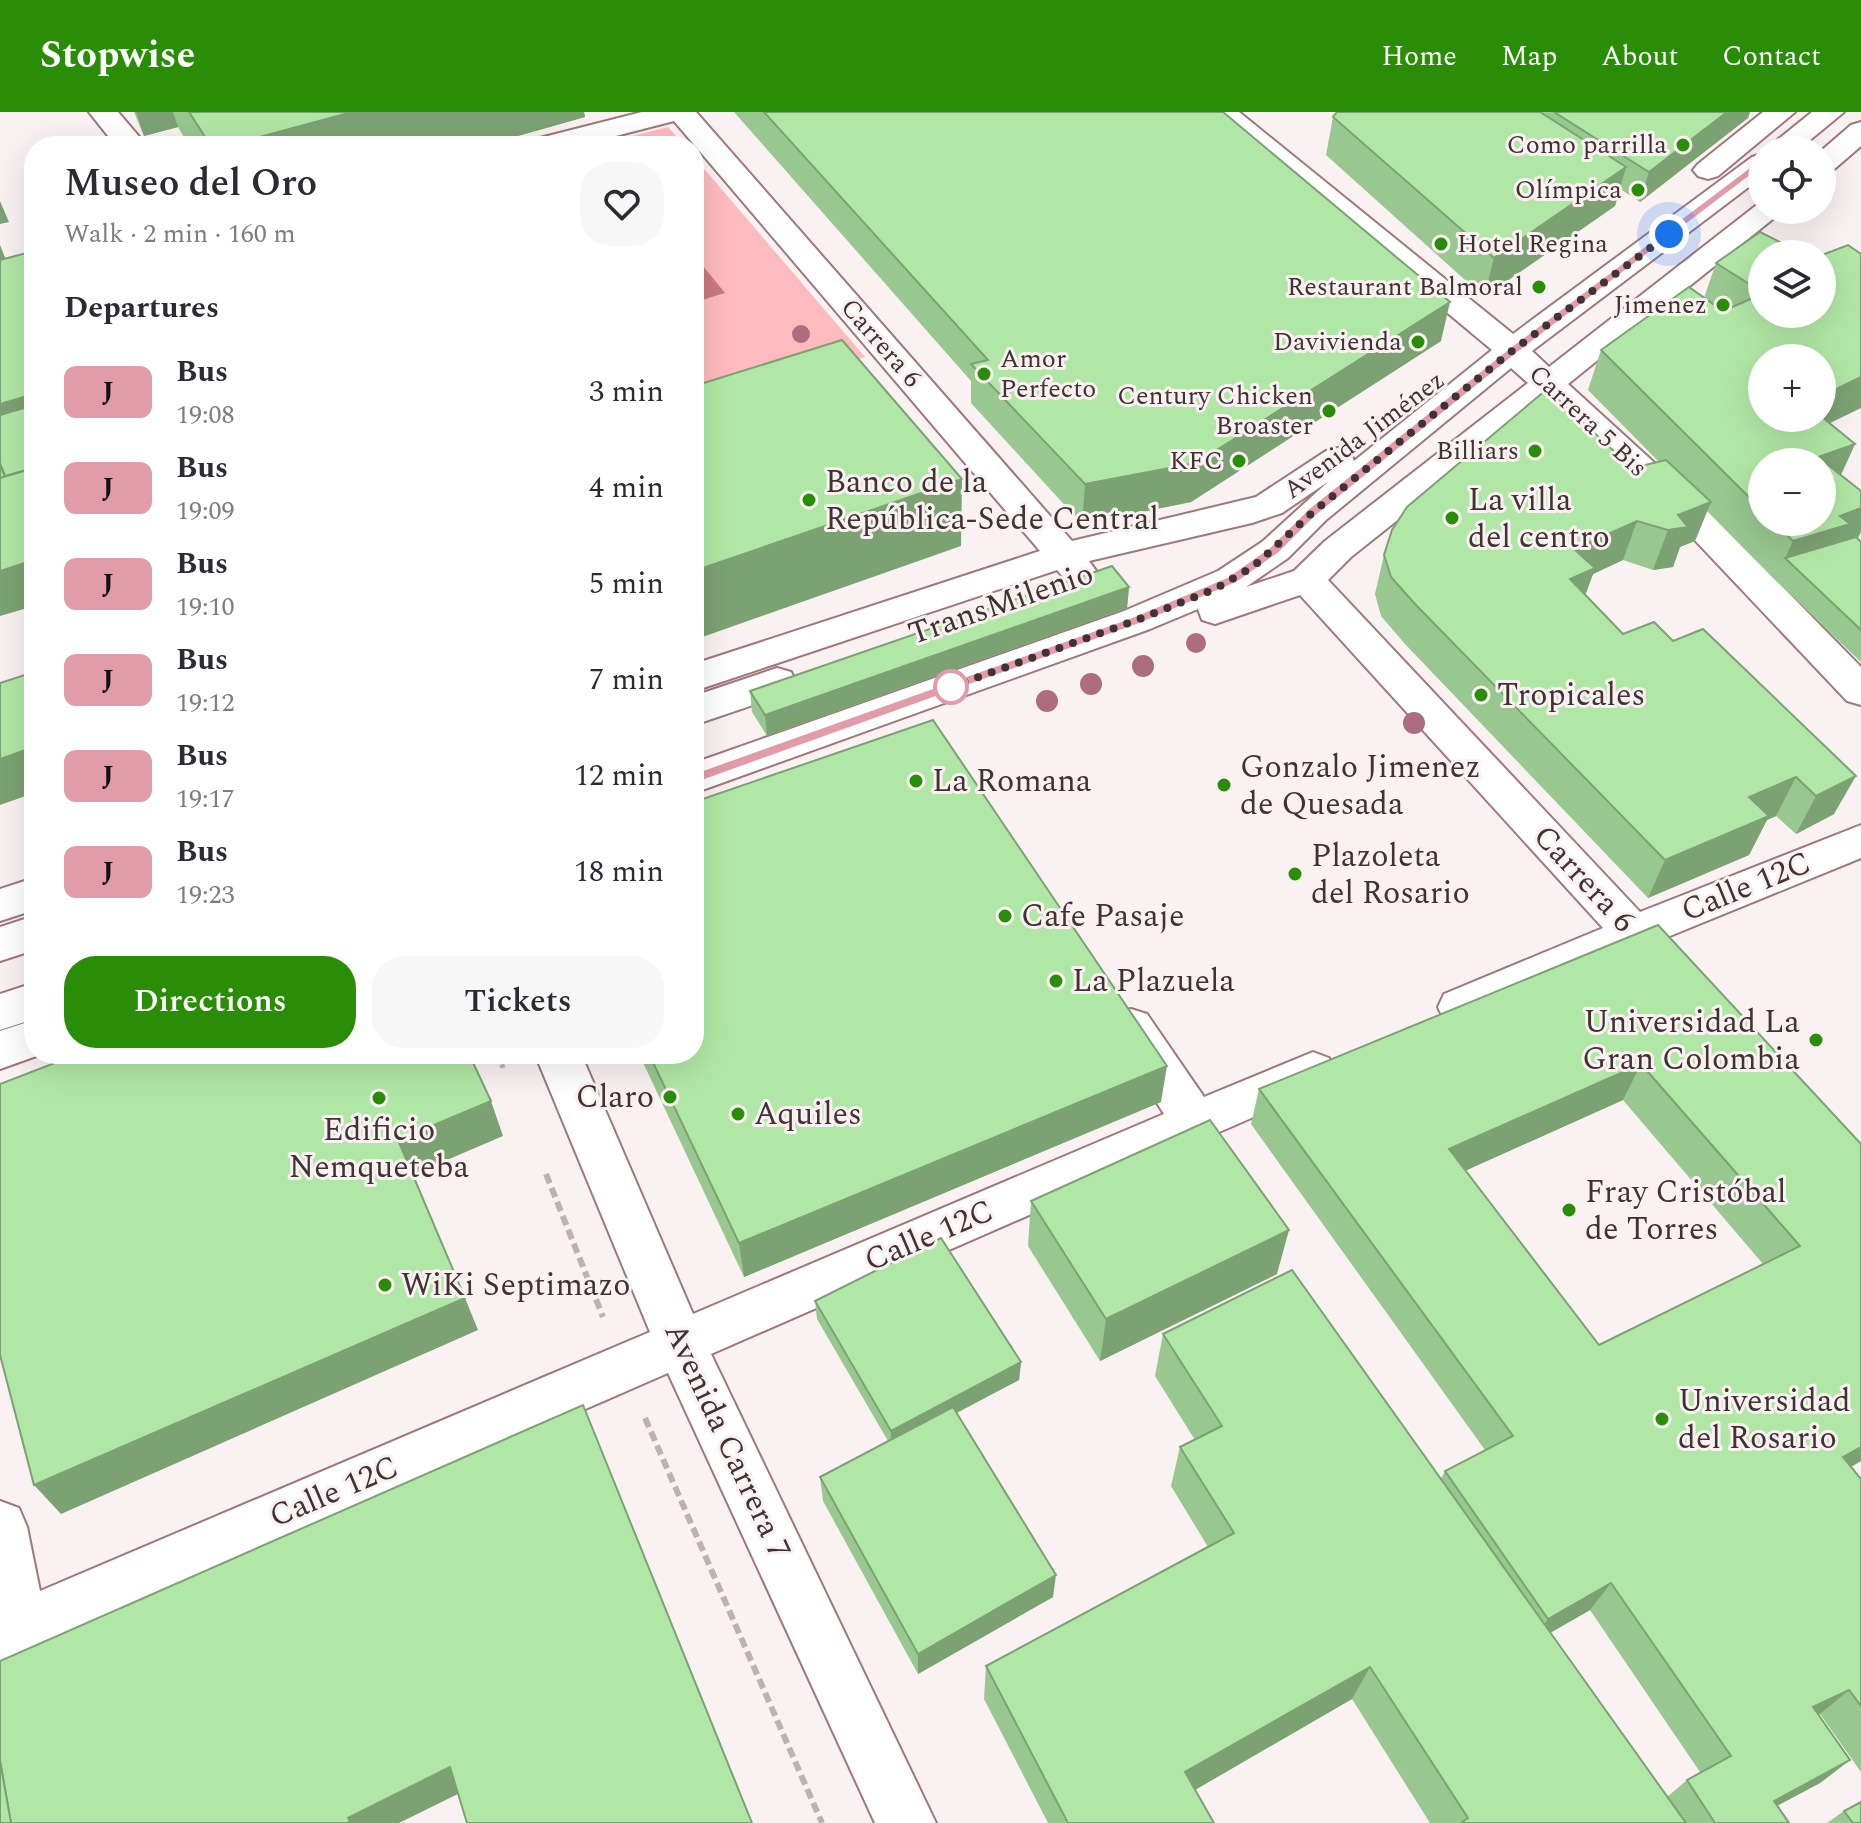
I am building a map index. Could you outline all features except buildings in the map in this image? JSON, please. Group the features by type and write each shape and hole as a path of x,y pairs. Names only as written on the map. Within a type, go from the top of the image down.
{"street":[{"path":"103,112 123,136"},
{"path":"582,136 678,112"},
{"name":"Carrera 6","path":"678,112 697,136"},
{"name":"Carrera 5 Bis","path":"1221,112 1504,343 1703,527 1861,691"},
{"name":"Avenida Jiménez","path":"704,675 1269,505 1504,343 1781,112"},
{"path":"1798,136 1830,112"},
{"path":"1836,153 1861,131"},
{"name":"Carrera 6","path":"704,144 888,373 1073,565"},
{"name":"TransMilenio","path":"704,774 1137,620 1215,589 1265,558 1504,343 1748,173"},
{"path":"704,796 925,724 1307,580 1338,549 1751,224"},
{"name":"TransMilenio","path":"704,707 1073,565 1313,512"},
{"name":"Carrera 6","path":"1307,580 1677,980"},
{"name":"Calle 12C","path":"1414,1027 1633,933 1861,841"},
{"path":"0,905 24,897"},
{"path":"0,944 24,936"},
{"path":"1106,991 1195,1122"},
{"path":"0,1012 24,1004"},
{"path":"0,1050 24,1042"},
{"name":"Calle 12C","path":"10,1632 1356,1052"},
{"name":"Avenida Carrera 7","path":"562,1064 680,1344 906,1823"},
{"path":"0,1527 10,1632"}],"path":[{"path":"502,1064 509,1083"},
{"path":"543,1168 623,1368 822,1823"}],"shaded area":[{"path":"668,127 676,136 633,136"},
{"path":"704,169 865,357 704,407"},
{"path":"704,267 725,293 704,299"}],"bus line":[{"name":"J","path":"704,775 1137,620 1231,580 1275,550 1313,512 1512,351 1748,174"}],"place":[{"name":"Como parrilla","path":"1683,145"},
{"name":"Olímpica","path":"1638,190"},
{"name":"Hotel Regina","path":"1441,244"},
{"name":"Restaurant Balmoral","path":"1539,287"},
{"name":"Jimenez","path":"1723,305"},
{"name":"Davivienda","path":"1418,342"},
{"name":"Amor Perfecto","path":"984,374"},
{"name":"Century Chicken Broaster","path":"1329,411"},
{"name":"Billiars","path":"1535,451"},
{"name":"KFC","path":"1239,461"},
{"name":"Banco de la República-Sede Central","path":"809,500"},
{"name":"La villa del centro","path":"1452,518"},
{"name":"Tropicales","path":"1481,695"},
{"name":"La Romana","path":"916,781"},
{"name":"Gonzalo Jimenez de Quesada","path":"1224,785"},
{"name":"Plazoleta del Rosario","path":"1295,874"},
{"name":"Cafe Pasaje","path":"1005,916"},
{"name":"La Plazuela","path":"1056,981"},
{"name":"Universidad La Gran Colombia","path":"1816,1040"},
{"name":"Claro","path":"670,1097"},
{"name":"Edificio Nemqueteba","path":"379,1098"},
{"name":"Aquiles","path":"738,1114"},
{"name":"Fray Cristóbal de Torres","path":"1569,1210"},
{"name":"WiKi Septimazo","path":"385,1285"},
{"name":"Universidad del Rosario","path":"1662,1419"}],"route":[{"path":"951,687 1215,589 1254,566 1313,512 1512,351 1669,234"}]}
